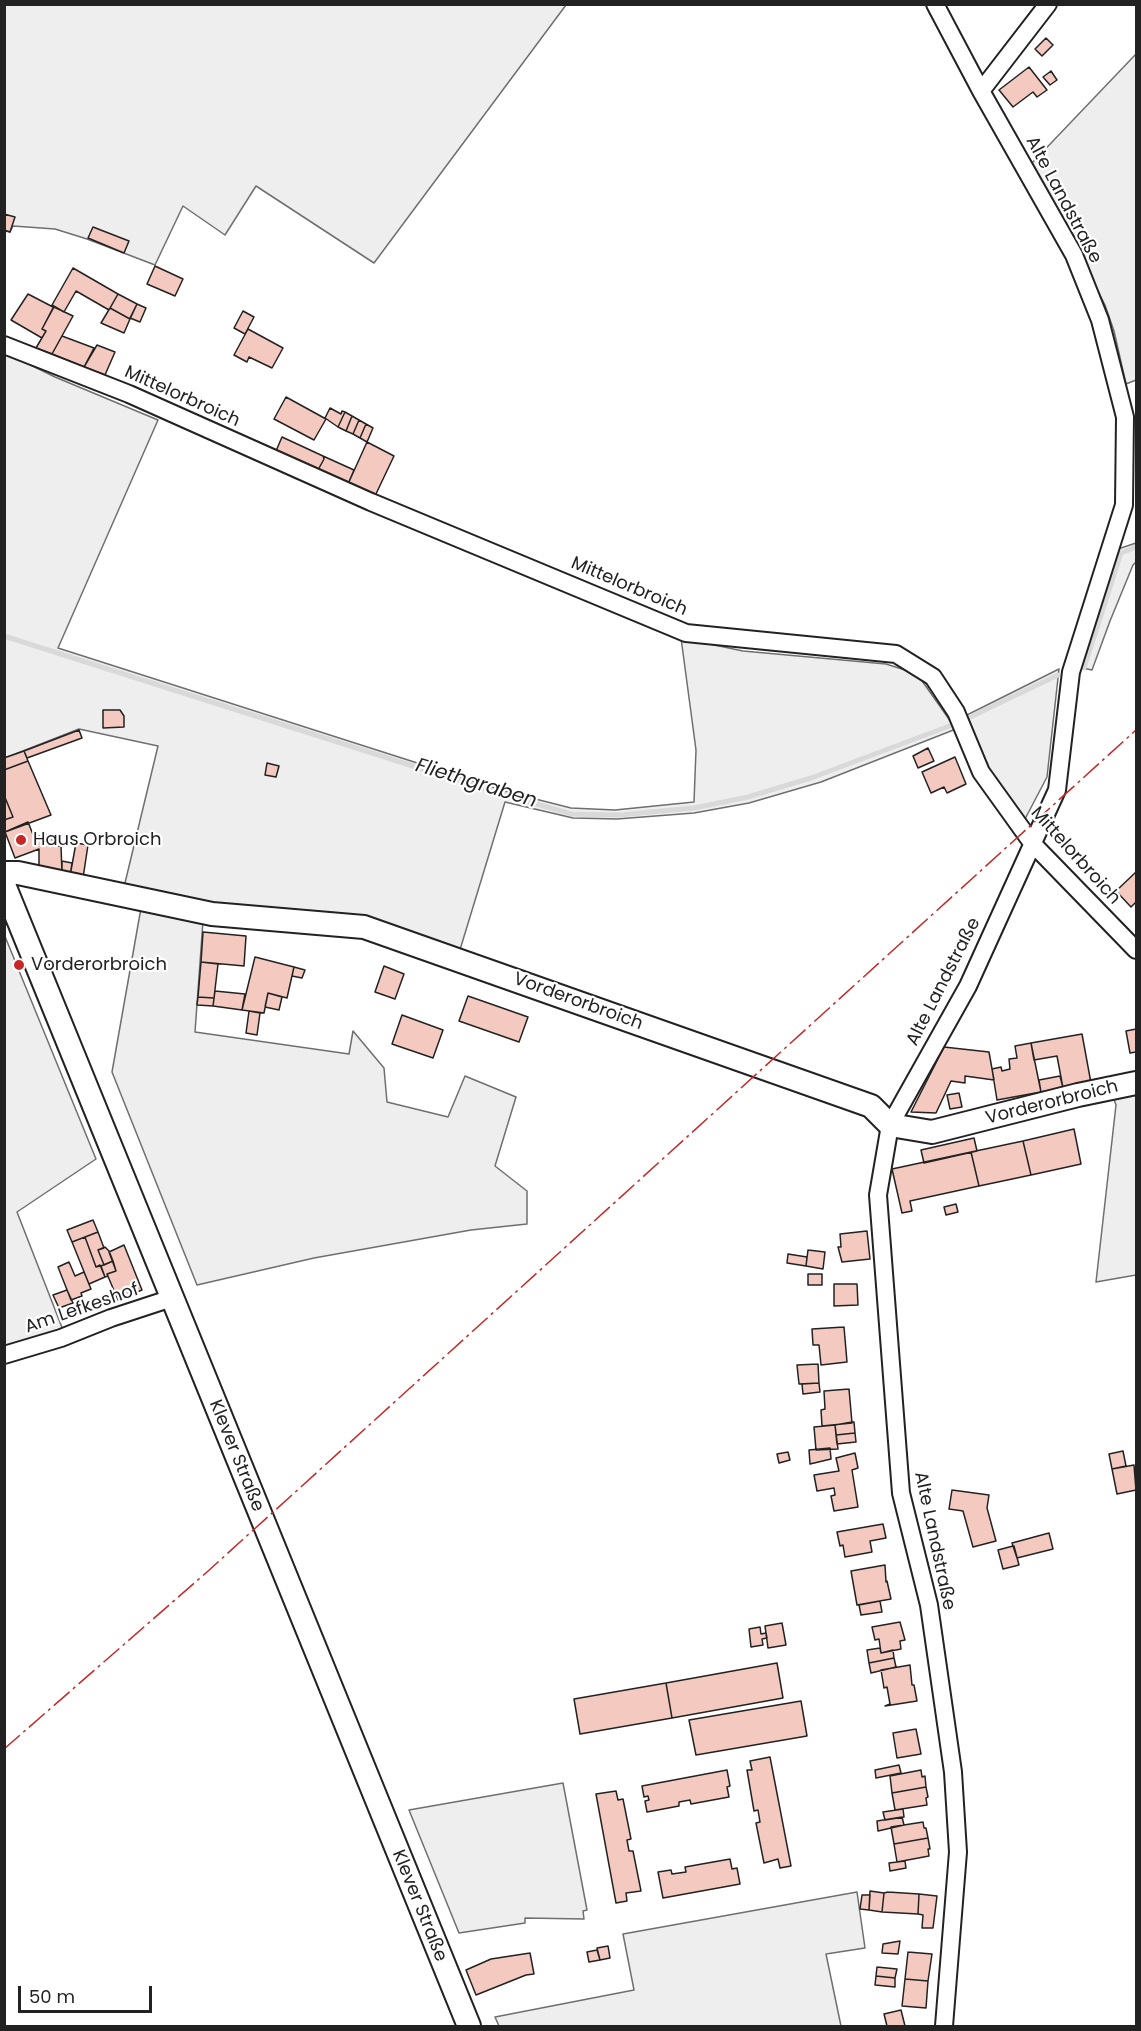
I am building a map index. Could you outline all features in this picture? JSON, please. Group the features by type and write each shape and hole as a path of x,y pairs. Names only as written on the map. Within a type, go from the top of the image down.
{"street":[{"name":"Alte Landstraße","path":"935,4 981,91 1074,255 1100,320 1125,417 1124,505 1071,672 1057,790 968,986 890,1125 878,1195 901,1493 929,1605 954,1783 958,1852 944,2026"},
{"path":"981,91 1048,4"},
{"name":"Mittelorbroich","path":"4,345 129,394 371,502 686,633 896,654 933,677 956,712 981,772 1032,843 1137,950"},
{"name":"Vorderorbroich","path":"4,873 18,873 212,914 364,927 871,1106 890,1125 932,1132 1078,1095 1137,1083"},
{"name":"Klever Straße","path":"4,885 469,2026"},
{"name":"Am Lefkeshof","path":"4,1355 61,1338 111,1318 172,1298"}],"shaded area":[{"path":"4,5 566,5 374,263 256,186 225,235 183,206 155,265 55,229 13,226 10,232 5,231"},
{"path":"1136,54 1136,380 1126,384 1114,331 1105,305 1032,163"},
{"path":"4,352 55,377 158,420 58,648 508,792 571,808 615,810 694,802 696,750 681,638 743,651 886,664 905,670 920,678 956,729 821,782 749,803 694,813 617,819 573,818 505,802 459,953 205,906 124,887 158,746 79,729 5,758"},
{"path":"1136,543 1136,562 1110,621 1092,670 1078,667 1118,549"},
{"path":"1059,669 1047,777 1024,821 989,772 965,716"},
{"path":"141,908 203,921 195,1032 349,1054 353,1031 384,1068 387,1102 448,1117 465,1076 516,1097 495,1166 527,1191 527,1224 471,1230 314,1258 197,1285 112,1072"},
{"path":"4,934 96,1159 17,1212 63,1330 4,1349"},
{"path":"1136,1088 1136,1275 1096,1282 1116,1105 1112,1094"},
{"path":"563,1783 587,1910 583,1911 584,1919 525,1918 525,1923 459,1933 409,1810"},
{"path":"857,1892 865,1948 826,1954 841,2026 499,2026 495,2017 634,1990 623,1934"}],"building":[{"path":"1046,38 1053,45 1042,56 1035,49"},
{"path":"1029,67 1047,90 1037,97 1033,92 1013,107 999,90"},
{"path":"1051,71 1057,80 1050,85 1043,77"},
{"path":"4,214 15,217 10,232 4,230"},
{"path":"93,227 129,241 124,253 88,238"},
{"path":"155,266 183,279 175,296 147,284"},
{"path":"73,268 118,294 109,310 76,291 64,312 52,305"},
{"path":"28,294 54,306 42,329 46,331 42,338 11,320"},
{"path":"118,294 137,304 130,319 110,308"},
{"path":"137,304 146,308 140,322 130,318"},
{"path":"54,307 73,316 52,354 36,348 46,331 42,329"},
{"path":"110,308 130,319 124,333 101,323"},
{"path":"243,311 254,317 245,334 234,328"},
{"path":"248,329 283,348 272,368 249,357 247,362 234,355"},
{"path":"62,336 94,348 84,367 52,354"},
{"path":"97,345 115,352 105,375 84,367"},
{"path":"286,397 326,419 314,440 274,419"},
{"path":"330,408 341,414 342,411 345,412 338,427 325,418"},
{"path":"345,412 352,416 346,431 338,427"},
{"path":"352,416 359,420 353,434 346,431"},
{"path":"359,420 366,424 360,438 353,434"},
{"path":"366,424 373,428 367,442 360,438"},
{"path":"282,437 323,456 324,459 318,470 276,451"},
{"path":"367,442 394,456 375,496 348,484"},
{"path":"323,456 354,470 348,484 318,470 324,459"},
{"path":"103,710 120,710 124,716 124,727 103,728"},
{"path":"79,730 82,738 27,758 24,751"},
{"path":"928,748 934,761 918,768 913,756"},
{"path":"24,751 28,761 4,770 4,758"},
{"path":"955,757 966,784 947,793 944,787 931,793 922,772"},
{"path":"28,761 51,815 5,832 4,820 13,817 4,795 4,770"},
{"path":"267,763 279,766 276,777 265,775"},
{"path":"4,795 13,817 4,820"},
{"path":"28,822 34,837 52,834 53,846 61,846 62,873 39,869 39,849 15,858 5,832"},
{"path":"76,843 88,845 83,878 70,876"},
{"path":"62,861 72,863 70,876 62,873"},
{"path":"1136,872 1136,902 1131,907 1116,891"},
{"path":"203,932 246,936 244,966 201,962"},
{"path":"255,957 294,967 287,998 268,993 264,1013 242,1010"},
{"path":"201,962 218,964 214,998 198,997"},
{"path":"384,966 404,974 395,999 375,992"},
{"path":"294,967 305,970 302,978 292,976"},
{"path":"215,991 245,994 242,1010 213,1006"},
{"path":"268,993 282,997 279,1010 265,1007"},
{"path":"468,996 528,1017 519,1042 459,1021"},
{"path":"198,997 214,998 213,1006 197,1005"},
{"path":"249,1011 260,1013 257,1035 246,1033"},
{"path":"402,1015 443,1030 433,1058 392,1044"},
{"path":"1136,1029 1136,1052 1130,1053 1126,1031"},
{"path":"1082,1034 1091,1083 1063,1088 1057,1056 1034,1060 1031,1043"},
{"path":"1031,1043 1041,1092 997,1100 992,1069 1001,1067 1002,1071 1010,1069 1009,1059 1017,1058 1015,1046"},
{"path":"944,1047 989,1052 994,1080 965,1076 965,1083 951,1081 936,1113 911,1112"},
{"path":"1060,1076 1063,1088 1041,1092 1039,1080"},
{"path":"959,1093 962,1107 950,1109 947,1095"},
{"path":"1074,1129 1081,1164 1031,1175 1023,1141"},
{"path":"974,1138 977,1151 924,1163 921,1150"},
{"path":"1023,1141 1031,1175 979,1186 971,1152"},
{"path":"971,1152 979,1186 910,1201 912,1211 902,1213 892,1169"},
{"path":"956,1204 958,1212 946,1215 944,1207"},
{"path":"93,1220 98,1232 72,1242 67,1230"},
{"path":"867,1231 870,1259 842,1262 838,1247 841,1247 840,1234"},
{"path":"98,1232 104,1248 98,1250 104,1265 96,1267 85,1237"},
{"path":"85,1237 96,1267 100,1265 105,1277 89,1284 72,1242"},
{"path":"124,1245 142,1290 118,1300 107,1274 116,1271 109,1252"},
{"path":"105,1247 113,1261 104,1265 98,1250"},
{"path":"808,1250 825,1252 823,1269 806,1266"},
{"path":"788,1254 807,1257 806,1266 787,1263"},
{"path":"113,1261 116,1271 105,1277 101,1266"},
{"path":"69,1262 75,1276 84,1272 91,1289 71,1300 58,1267"},
{"path":"808,1274 822,1274 822,1285 808,1285"},
{"path":"834,1284 857,1284 858,1305 834,1306"},
{"path":"67,1290 73,1303 59,1308 53,1295"},
{"path":"844,1327 847,1362 821,1365 819,1345 813,1345 812,1329"},
{"path":"818,1364 819,1383 799,1384 797,1365"},
{"path":"819,1383 820,1392 803,1394 802,1384"},
{"path":"849,1389 852,1423 822,1426 821,1410 825,1409 824,1391"},
{"path":"854,1422 855,1433 836,1435 835,1425"},
{"path":"835,1425 838,1449 816,1450 814,1427"},
{"path":"855,1433 856,1442 837,1444 836,1435"},
{"path":"830,1448 831,1459 810,1464 809,1450"},
{"path":"1123,1451 1126,1466 1112,1469 1109,1454"},
{"path":"788,1452 790,1460 779,1463 777,1454"},
{"path":"855,1453 858,1468 852,1470 858,1507 834,1511 831,1496 835,1495 834,1488 817,1491 814,1475 839,1471 836,1458"},
{"path":"1134,1465 1136,1490 1117,1494 1112,1469"},
{"path":"952,1490 989,1495 987,1508 996,1541 973,1547 963,1511 949,1509"},
{"path":"883,1524 886,1538 870,1541 872,1552 845,1557 837,1532"},
{"path":"1049,1533 1053,1549 1017,1558 1012,1543"},
{"path":"1014,1546 1019,1565 1003,1569 998,1550"},
{"path":"885,1565 886,1582 891,1599 857,1605 851,1571"},
{"path":"880,1601 882,1612 861,1615 859,1605"},
{"path":"900,1622 905,1640 900,1641 901,1649 881,1653 879,1639 875,1640 872,1627"},
{"path":"782,1623 786,1645 768,1648 765,1626"},
{"path":"760,1627 761,1634 766,1633 767,1638 762,1639 763,1645 751,1647 749,1629"},
{"path":"880,1648 881,1653 893,1650 894,1658 869,1663 867,1650"},
{"path":"894,1658 896,1667 871,1673 869,1663"},
{"path":"777,1663 783,1698 672,1718 666,1683"},
{"path":"910,1665 912,1685 914,1685 917,1701 885,1706 890,1704 881,1670"},
{"path":"666,1683 672,1718 580,1734 574,1699"},
{"path":"801,1701 807,1736 696,1755 689,1720"},
{"path":"916,1729 921,1754 897,1758 893,1733"},
{"path":"770,1757 791,1866 780,1868 778,1859 764,1863 756,1823 760,1822 758,1810 754,1811 747,1770 752,1770 750,1761"},
{"path":"899,1765 901,1773 876,1778 875,1770"},
{"path":"727,1770 730,1786 727,1787 729,1797 691,1804 690,1800 679,1802 679,1806 647,1812 645,1801 649,1800 648,1796 644,1797 642,1786"},
{"path":"921,1770 922,1777 925,1776 926,1787 892,1793 890,1776"},
{"path":"926,1787 927,1805 895,1810 892,1793"},
{"path":"616,1791 618,1800 623,1799 631,1839 627,1840 629,1851 633,1851 641,1891 626,1893 627,1901 616,1903 596,1794"},
{"path":"903,1809 904,1817 885,1820 883,1812"},
{"path":"902,1817 904,1825 878,1831 877,1821"},
{"path":"923,1822 928,1838 894,1844 891,1827"},
{"path":"928,1838 929,1856 897,1862 894,1844"},
{"path":"730,1859 732,1869 737,1868 740,1884 663,1898 658,1872 671,1870 672,1874 686,1872 685,1867"},
{"path":"905,1861 906,1868 890,1871 889,1863"},
{"path":"870,1891 884,1893 882,1912 869,1910"},
{"path":"884,1893 919,1894 918,1914 882,1912"},
{"path":"919,1894 937,1896 933,1928 922,1928 923,1915 918,1914"},
{"path":"862,1895 870,1895 869,1910 860,1909"},
{"path":"900,1941 898,1954 882,1953 883,1944"},
{"path":"608,1946 610,1958 600,1960 597,1948"},
{"path":"597,1950 600,1960 589,1962 587,1952"},
{"path":"908,1952 932,1954 928,1981 905,1979"},
{"path":"530,1953 534,1974 476,1995 466,1970 491,1959"},
{"path":"877,1967 897,1969 895,1978 876,1976"},
{"path":"876,1976 895,1978 895,1987 875,1985"},
{"path":"905,1979 928,1981 926,2008 902,2006"},
{"path":"901,2010 905,2026 887,2026 884,2014"}],"waterway":[{"name":"Fliethgraben","path":"1084,668 1121,553 1136,547"},
{"name":"Fliethgraben","path":"4,636 501,794 572,814 619,815 694,808 748,797 811,778 952,725"},
{"name":"Fliethgraben","path":"968,718 1058,675"}],"power":[{"path":"4,1749 207,1572 1136,730"}],"place":[{"name":"Haus Orbroich","path":"21,840"},
{"name":"Vorderorbroich","path":"19,965"}]}
